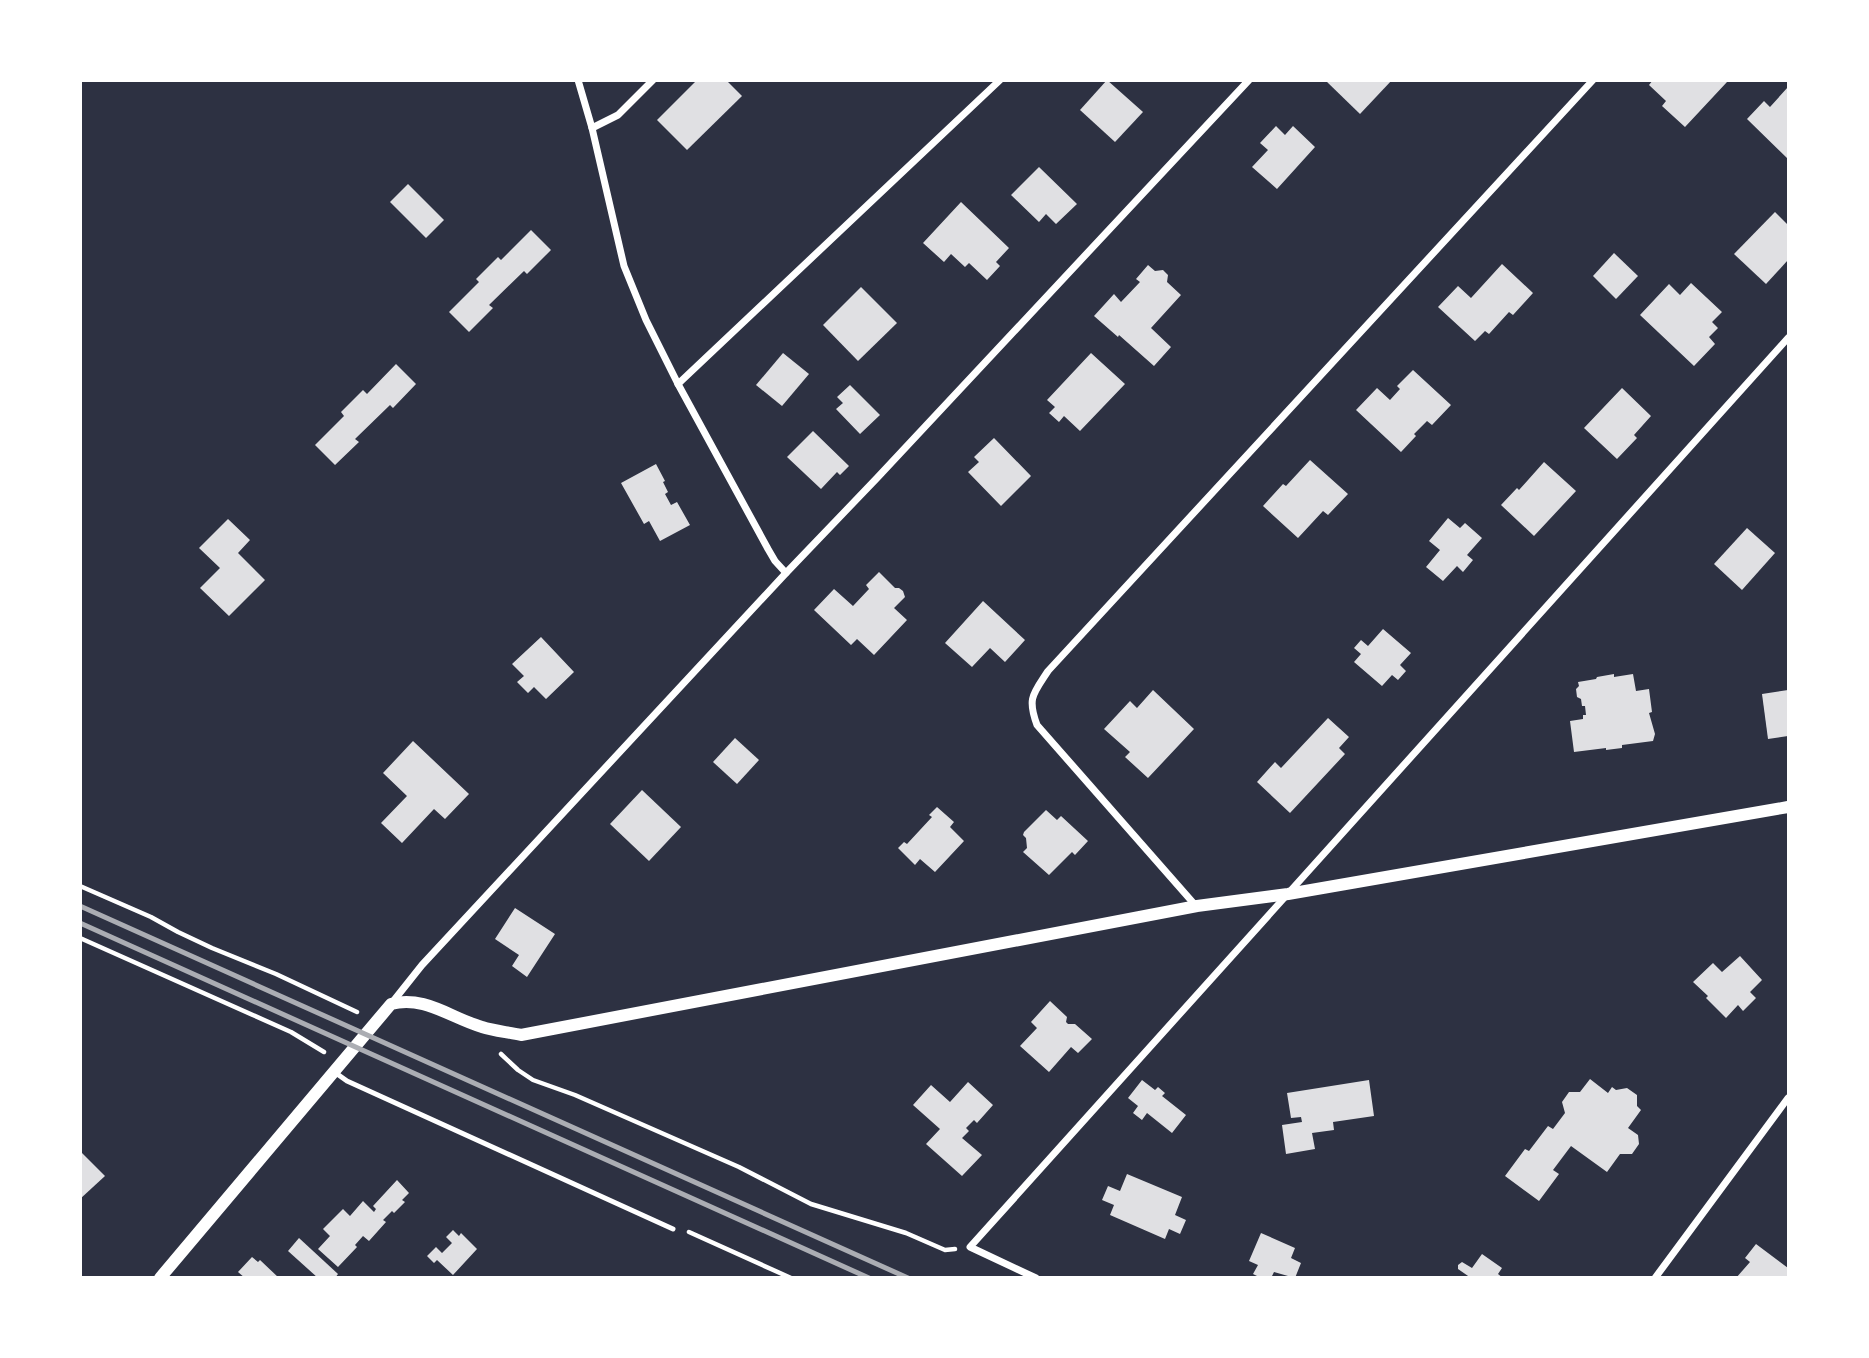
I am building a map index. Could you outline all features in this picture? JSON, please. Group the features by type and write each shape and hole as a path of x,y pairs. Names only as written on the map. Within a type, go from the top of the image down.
{"street":[{"path":"578,80 624,266 646,320 775,561 786,573"},
{"path":"592,128 618,115 653,80"},
{"path":"678,384 1000,80"},
{"path":"160,1278 422,965 1249,80"},
{"path":"1197,906 1037,725 1031,709 1032,695 1048,671 1593,80"},
{"path":"1036,1278 970,1247 1788,338"},
{"path":"391,1004 403,1001 430,1005 482,1027 521,1035 1197,906 1288,894 1788,807"},
{"path":"1655,1278 1788,1098"}],"lane":[{"path":"333,1071 347,1081 673,1229"}],"path":[{"path":"80,886 376,1020"},
{"path":"80,938 291,1032 323,1051 333,1071"},
{"path":"482,1027 504,1058 533,1080 575,1095 739,1167 811,1204 906,1233 945,1250 970,1247"},
{"path":"673,1229 688,1232 791,1278"}],"building":[{"path":"697,80 726,80 742,96 687,150 657,120"},
{"path":"1107,80 1143,112 1115,142 1080,110"},
{"path":"1325,80 1392,80 1360,114"},
{"path":"1653,80 1727,82 1685,127 1662,106 1666,101 1649,85"},
{"path":"1788,87 1788,159 1747,119 1764,101 1770,107"},
{"path":"1276,126 1285,135 1293,126 1315,147 1277,189 1252,167 1268,150 1260,143"},
{"path":"1039,167 1077,204 1056,224 1046,214 1039,222 1011,195"},
{"path":"408,184 444,220 426,238 390,202"},
{"path":"961,202 1009,248 996,262 1000,266 987,280 969,263 965,267 951,254 944,262 923,243"},
{"path":"1775,212 1788,225 1788,260 1766,284 1734,254"},
{"path":"531,230 551,250 527,274 524,271 489,305 493,308 469,332 449,312 479,282 476,279 498,257 501,260"},
{"path":"1614,253 1638,276 1616,299 1593,276"},
{"path":"1502,264 1533,293 1513,315 1509,312 1489,334 1485,331 1475,341 1438,307 1458,286 1471,298"},
{"path":"1148,265 1155,271 1163,270 1168,275 1167,282 1181,295 1151,328 1171,347 1154,366 1094,316 1114,294 1121,302 1140,282 1136,279"},
{"path":"1691,283 1722,312 1712,322 1718,328 1709,337 1715,344 1694,366 1640,315 1669,284 1680,295"},
{"path":"861,287 897,323 858,361 823,325"},
{"path":"783,353 809,374 782,406 756,385"},
{"path":"1091,353 1125,384 1080,431 1064,416 1059,422 1049,413 1055,407 1047,400"},
{"path":"396,364 416,384 393,408 390,405 355,439 359,442 335,465 315,445 344,416 341,412 363,390 367,394"},
{"path":"1413,370 1451,405 1432,425 1427,421 1401,452 1356,410 1377,388 1390,400 1400,389 1397,386"},
{"path":"850,385 880,415 860,434 836,409 843,403 837,397"},
{"path":"1622,388 1651,416 1634,435 1637,438 1617,459 1584,428"},
{"path":"813,431 849,466 840,475 837,472 821,489 787,457"},
{"path":"994,438 1031,476 1001,506 968,472 979,462 974,457"},
{"path":"1310,460 1348,494 1328,515 1323,511 1298,538 1263,506"},
{"path":"1544,462 1576,491 1534,536 1501,505 1517,488 1519,490"},
{"path":"656,464 665,481 663,482 668,492 665,494 671,505 677,502 690,525 660,541 649,521 644,524 621,483"},
{"path":"1448,518 1460,528 1465,523 1482,538 1467,555 1473,560 1463,572 1457,566 1443,581 1426,567 1440,550 1429,541"},
{"path":"228,519 250,540 238,553 265,580 229,616 200,588 220,568 199,548"},
{"path":"1747,528 1775,553 1742,590 1714,564"},
{"path":"879,572 895,588 903,591 905,597 894,608 907,620 874,655 857,639 851,645 814,610 834,589 853,606 869,589 866,585"},
{"path":"983,601 1025,640 1005,662 990,648 972,667 945,643"},
{"path":"1383,629 1411,653 1400,665 1406,671 1398,680 1392,675 1382,686 1354,662 1361,654 1354,648 1361,640 1368,646"},
{"path":"541,637 574,672 546,699 534,687 528,693 517,682 524,676 512,664"},
{"path":"1614,674 1614,677 1633,674 1636,691 1649,689 1652,712 1649,713 1655,734 1653,741 1622,745 1622,748 1574,752 1570,721 1583,719 1583,715 1586,715 1585,706 1582,706 1581,699 1577,697 1578,682"},
{"path":"1153,690 1194,729 1148,778 1125,757 1130,752 1104,729 1130,701 1137,708"},
{"path":"1788,690 1788,736 1768,739 1762,694"},
{"path":"1328,718 1349,737 1339,748 1345,754 1290,813 1257,782 1275,762 1281,768"},
{"path":"735,738 759,760 737,784 713,762"},
{"path":"413,741 469,794 445,819 434,809 402,843 381,823 407,796 383,773"},
{"path":"642,790 681,827 649,861 610,824"},
{"path":"937,807 954,822 950,827 964,841 935,872 920,859 915,865 898,848 904,842 907,844 932,817 929,815"},
{"path":"1046,810 1057,820 1061,816 1088,841 1075,855 1072,852 1049,875 1023,852 1027,848 1024,832"},
{"path":"515,908 555,934 527,977 512,966 519,955 495,939"},
{"path":"1740,956 1762,980 1750,992 1756,998 1743,1011 1738,1005 1726,1018 1693,982 1713,963 1722,972"},
{"path":"1050,1001 1067,1017 1068,1024 1075,1024 1092,1039 1078,1053 1071,1047 1049,1072 1020,1046 1037,1028 1031,1022"},
{"path":"1590,1079 1608,1093 1612,1087 1616,1090 1627,1088 1637,1095 1637,1106 1641,1110 1628,1128 1638,1135 1639,1144 1632,1154 1620,1154 1607,1172 1571,1146 1553,1170 1559,1174 1539,1201 1505,1176 1525,1149 1529,1151 1548,1126 1553,1129 1565,1113 1562,1102 1569,1092 1580,1092"},
{"path":"1142,1080 1155,1090 1158,1087 1165,1093 1162,1096 1186,1115 1172,1133 1147,1113 1142,1120 1133,1113 1138,1106 1128,1098"},
{"path":"1369,1080 1374,1116 1333,1122 1334,1130 1312,1133 1315,1149 1286,1154 1282,1125 1302,1122 1301,1117 1291,1118 1287,1093"},
{"path":"968,1082 993,1105 977,1123 974,1120 966,1128 969,1131 962,1138 982,1155 962,1176 926,1144 940,1129 913,1105 931,1085 950,1102"},
{"path":"80,1151 105,1176 80,1199"},
{"path":"1127,1174 1182,1197 1175,1215 1186,1220 1180,1234 1169,1229 1165,1239 1110,1215 1114,1205 1102,1200 1108,1186 1120,1191"},
{"path":"397,1180 409,1193 402,1200 405,1202 383,1220 386,1222 369,1241 363,1236 355,1245 357,1247 338,1267 318,1249 330,1236 323,1229 343,1209 350,1216 363,1201 374,1212 376,1209 373,1206"},
{"path":"453,1230 459,1236 461,1233 477,1249 453,1275 437,1260 434,1263 427,1256 436,1247 442,1253 452,1243 446,1237"},
{"path":"1261,1233 1295,1248 1291,1258 1301,1263 1295,1278 1274,1272 1271,1278 1261,1278 1253,1274 1258,1265 1249,1261"},
{"path":"299,1238 338,1274 335,1278 318,1278 288,1251"},
{"path":"1756,1244 1788,1268 1788,1278 1736,1278 1750,1262 1745,1258"},
{"path":"1482,1254 1502,1268 1498,1274 1503,1278 1471,1278 1458,1269 1462,1262 1472,1268"},
{"path":"252,1257 258,1262 260,1260 279,1278 245,1278 238,1272"}],"railway":[{"path":"80,906 908,1278"},
{"path":"80,923 869,1278"}]}
